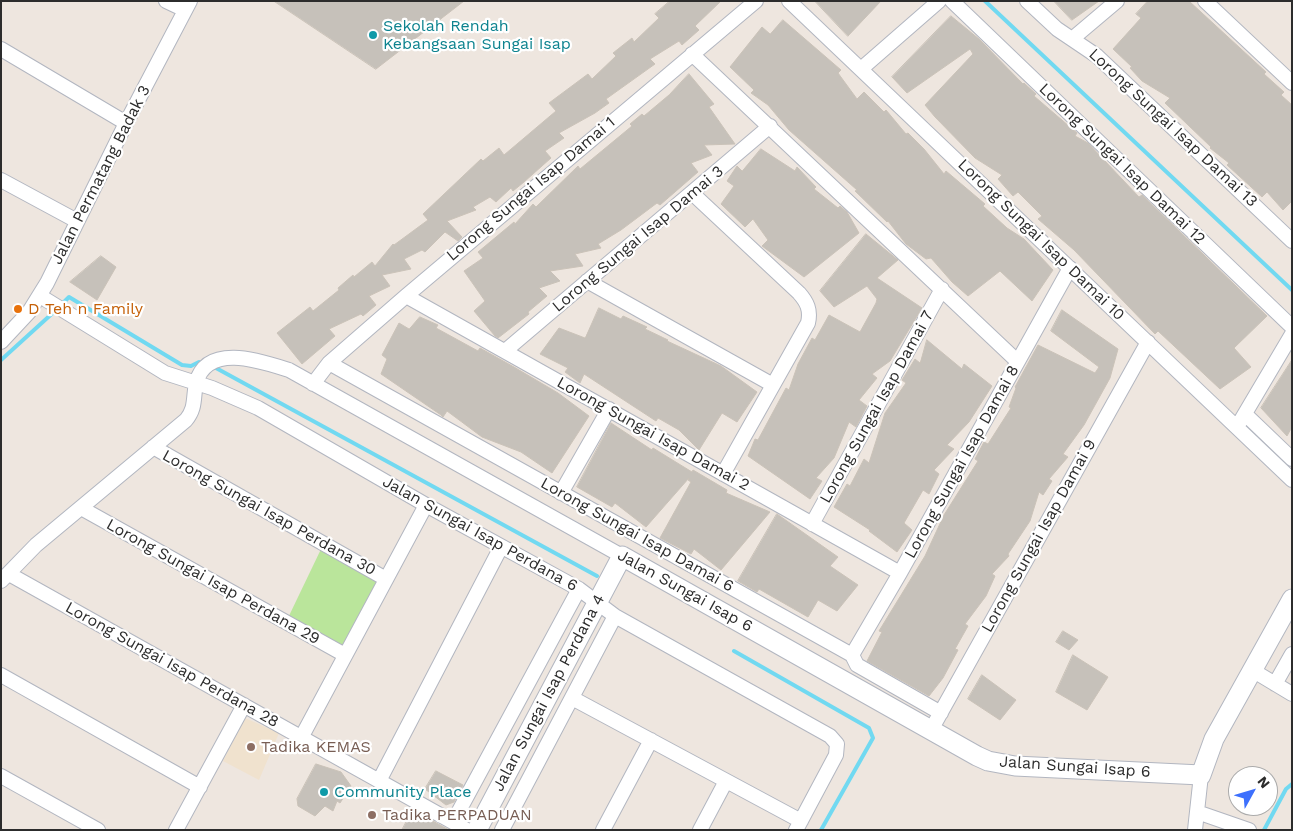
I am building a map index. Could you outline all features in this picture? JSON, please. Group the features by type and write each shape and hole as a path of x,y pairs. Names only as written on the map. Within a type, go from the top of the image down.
{"street":[{"path":"166,1 188,6"},
{"name":"Lorong Sungai Isap Damai 1","path":"313,384 329,363 406,296 756,1"},
{"name":"Lorong Sungai Isap Damai 10","path":"789,1 1292,480"},
{"path":"861,69 939,1"},
{"name":"Lorong Sungai Isap Damai 12","path":"952,1 1292,326"},
{"name":"Lorong Sungai Isap Damai 13","path":"1027,1 1056,29 1097,56 1292,241"},
{"path":"1072,39 1117,1"},
{"path":"1205,1 1291,80"},
{"name":"Jalan Permatang Badak 3","path":"1,342 29,312 40,296 126,123 188,6"},
{"path":"1,49 126,123"},
{"path":"692,54 1017,362"},
{"name":"Lorong Sungai Isap Damai 3","path":"505,350 770,126"},
{"path":"1,180 77,220"},
{"path":"692,193 799,293 809,307 808,322 723,474"},
{"name":"Lorong Sungai Isap Damai 8","path":"852,655 1070,268"},
{"path":"587,281 773,385"},
{"name":"Lorong Sungai Isap Damai 7","path":"812,524 942,290"},
{"name":"Jalan Sungai Isap Perdana 6","path":"40,296 165,373 217,390 258,408 426,505 579,589 616,616 834,740 837,744 836,755 798,825"},
{"name":"Lorong Sungai Isap Damai 2","path":"406,296 900,572"},
{"path":"1237,427 1292,334"},
{"name":"Lorong Sungai Isap Damai 9","path":"931,730 1148,342"},
{"name":"Jalan Sungai Isap 6","path":"196,384 204,368 226,357 273,365 289,370 976,756 1002,764 1201,775"},
{"name":"Lorong Sungai Isap Damai 6","path":"329,363 852,655 857,665 941,713"},
{"path":"5,577 25,555 191,414 195,402 196,384"},
{"path":"561,493 610,410"},
{"path":"1245,414 1292,459"},
{"name":"Lorong Sungai Isap Perdana 30","path":"152,447 386,579"},
{"path":"301,738 426,505"},
{"name":"Lorong Sungai Isap Perdana 29","path":"81,508 345,655"},
{"path":"379,781 501,547"},
{"name":"Jalan Sungai Isap Perdana 4","path":"477,830 622,556"},
{"name":"Lorong Sungai Isap Perdana 28","path":"5,577 244,705 467,830"},
{"path":"453,822 579,589"},
{"path":"1195,830 1201,775 1214,739 1292,599"},
{"path":"502,830 616,616"},
{"path":"1275,684 1292,654"},
{"path":"1252,670 1292,694"},
{"path":"1,675 200,787"},
{"path":"572,698 726,781 798,825"},
{"path":"176,830 244,705"},
{"path":"604,830 651,740"},
{"path":"1,776 78,825 98,830"},
{"path":"700,830 726,781"},
{"path":"1197,812 1249,830"}],"shaded area":[{"name":"Tadika KEMAS","path":"245,718 279,733 259,780 223,761"}],"green space":[{"path":"322,547 382,581 344,651 287,620"}],"building":[{"name":"Sekolah Rendah Kebangsaan Sungai Isap","path":"274,1 464,1 376,69"},
{"path":"670,1 721,1 695,26 699,30 682,45 679,41 650,59 655,64 606,99 609,103 559,133 564,138 545,151 551,158 513,191 511,188 496,202 490,197 473,207 476,210 447,221 462,237 458,241 445,232 425,252 422,250 404,259 411,269 382,275 390,286 369,296 376,305 363,316 361,314 329,329 335,336 302,364 277,333 310,307 313,311 339,290 338,288 353,275 354,277 372,262 375,266 393,244 428,220 423,214 481,159 483,161 499,148 504,155 556,111 549,103 588,74 592,79 616,56 613,53 632,38 634,42 659,18 655,14"},
{"path":"815,1 881,1 848,36"},
{"path":"1054,1 1099,1 1072,20"},
{"path":"1148,1 1189,1 1266,72 1264,74 1284,92 1281,95 1292,105 1292,201 1283,210 1267,192 1262,197 1227,165 1229,163 1210,148 1165,103 1170,98 1142,81 1130,68 1132,67 1113,49 1141,18 1136,14"},
{"path":"951,16 979,39 1023,84 1036,94 1034,96 1077,133 1075,136 1088,143 1139,197 1142,195 1267,316 1234,348 1251,367 1220,389 1158,331 1155,334 1074,250 1038,219 1042,216 1018,192 1013,196 998,179 1002,175 975,158 935,117 925,105 973,54 970,49 907,93 892,77"},
{"path":"783,20 841,70 838,73 857,99 864,92 884,112 886,110 906,134 908,133 924,149 944,174 946,171 985,204 983,206 1007,228 1024,239 1053,270 1032,301 1000,271 968,296 952,282 931,258 926,259 906,244 888,221 855,191 857,190 789,130 768,105 751,93 754,90 730,67 762,27 770,34"},
{"path":"689,74 714,104 709,107 735,144 704,145 712,155 691,163 698,172 660,205 657,203 621,230 598,244 601,248 575,254 583,266 550,271 560,281 539,288 547,296 528,312 529,314 498,338 495,336 474,311 485,301 464,271 483,258 478,252 514,222 515,224 533,204 536,207 578,166 580,169 632,126 630,124 642,114 644,116 669,95"},
{"path":"761,149 795,171 797,167 816,187 814,189 838,208 840,206 847,212 859,233 804,277 762,246 768,240 753,219 745,227 721,204 734,186 727,181 737,166 742,171"},
{"path":"866,234 898,260 877,278 922,308 890,361 872,374 877,378 859,400 867,406 856,427 849,422 834,458 816,478 822,481 810,499 748,456 755,439 758,440 786,388 789,390 798,364 812,338 815,340 829,315 860,332 876,303 877,299 867,286 834,307 820,291"},
{"path":"101,256 116,267 97,300 70,282"},
{"path":"599,308 621,319 623,316 647,327 645,329 667,341 721,366 757,392 737,422 722,413 699,450 679,430 658,418 656,421 584,374 580,383 565,372 568,368 540,354 559,328 585,338"},
{"path":"1062,310 1118,349 1110,378 1084,425 1063,454 1068,457 1049,479 1052,481 1043,495 1039,492 1030,521 1008,554 1009,556 992,574 995,576 986,596 965,624 968,626 955,649 958,650 943,678 929,696 867,661 882,632 879,631 925,556 944,515 978,461 975,459 984,442 988,444 1011,408 1009,407 1015,387 1038,345 1095,373 1099,367 1051,331"},
{"path":"420,317 438,325 436,328 478,351 480,348 514,367 558,393 589,416 552,473 521,452 482,437 447,411 443,417 381,374 387,359 382,355 399,323 409,329"},
{"path":"927,340 962,369 964,364 992,386 969,422 947,445 954,449 934,470 939,474 929,494 923,490 904,523 912,530 897,552 870,530 834,507 847,484 850,486 864,459 869,463 885,413 906,383 902,380 915,359 920,363"},
{"path":"1292,360 1292,427 1287,436 1261,408"},
{"path":"611,423 652,450 653,448 692,472 693,470 727,490 726,493 770,512 721,570 694,549 691,554 660,538 691,482 688,480 689,478 646,527 615,503 612,507 577,487"},
{"path":"777,514 838,557 830,566 858,585 837,611 818,600 808,617 759,589 757,592 738,581"},
{"path":"1063,631 1078,640 1069,650 1056,642"},
{"path":"1073,655 1108,677 1087,710 1056,692"},
{"path":"982,675 1016,700 1000,720 968,699"},
{"name":"Community Place","path":"316,764 341,772 351,786 340,803 337,801 333,811 325,806 315,816 298,806 297,799"},
{"path":"436,771 463,785 454,802 446,805 425,789"},
{"path":"413,810 449,830 402,830"}],"waterway":[{"path":"985,1 1292,290"},
{"path":"61,305 69,297 182,365 191,366 199,362"},
{"path":"1,360 56,310"},
{"path":"216,368 597,576"},
{"path":"734,651 869,728 873,738 821,830"},
{"path":"1264,830 1286,789 1292,784"}],"place":[{"name":"Sekolah Rendah Kebangsaan Sungai Isap","path":"373,35"},
{"name":"D Teh n Family","path":"18,309"},
{"name":"Tadika KEMAS","path":"251,747"},
{"name":"Community Place","path":"324,792"},
{"name":"Tadika PERPADUAN","path":"372,815"}]}
